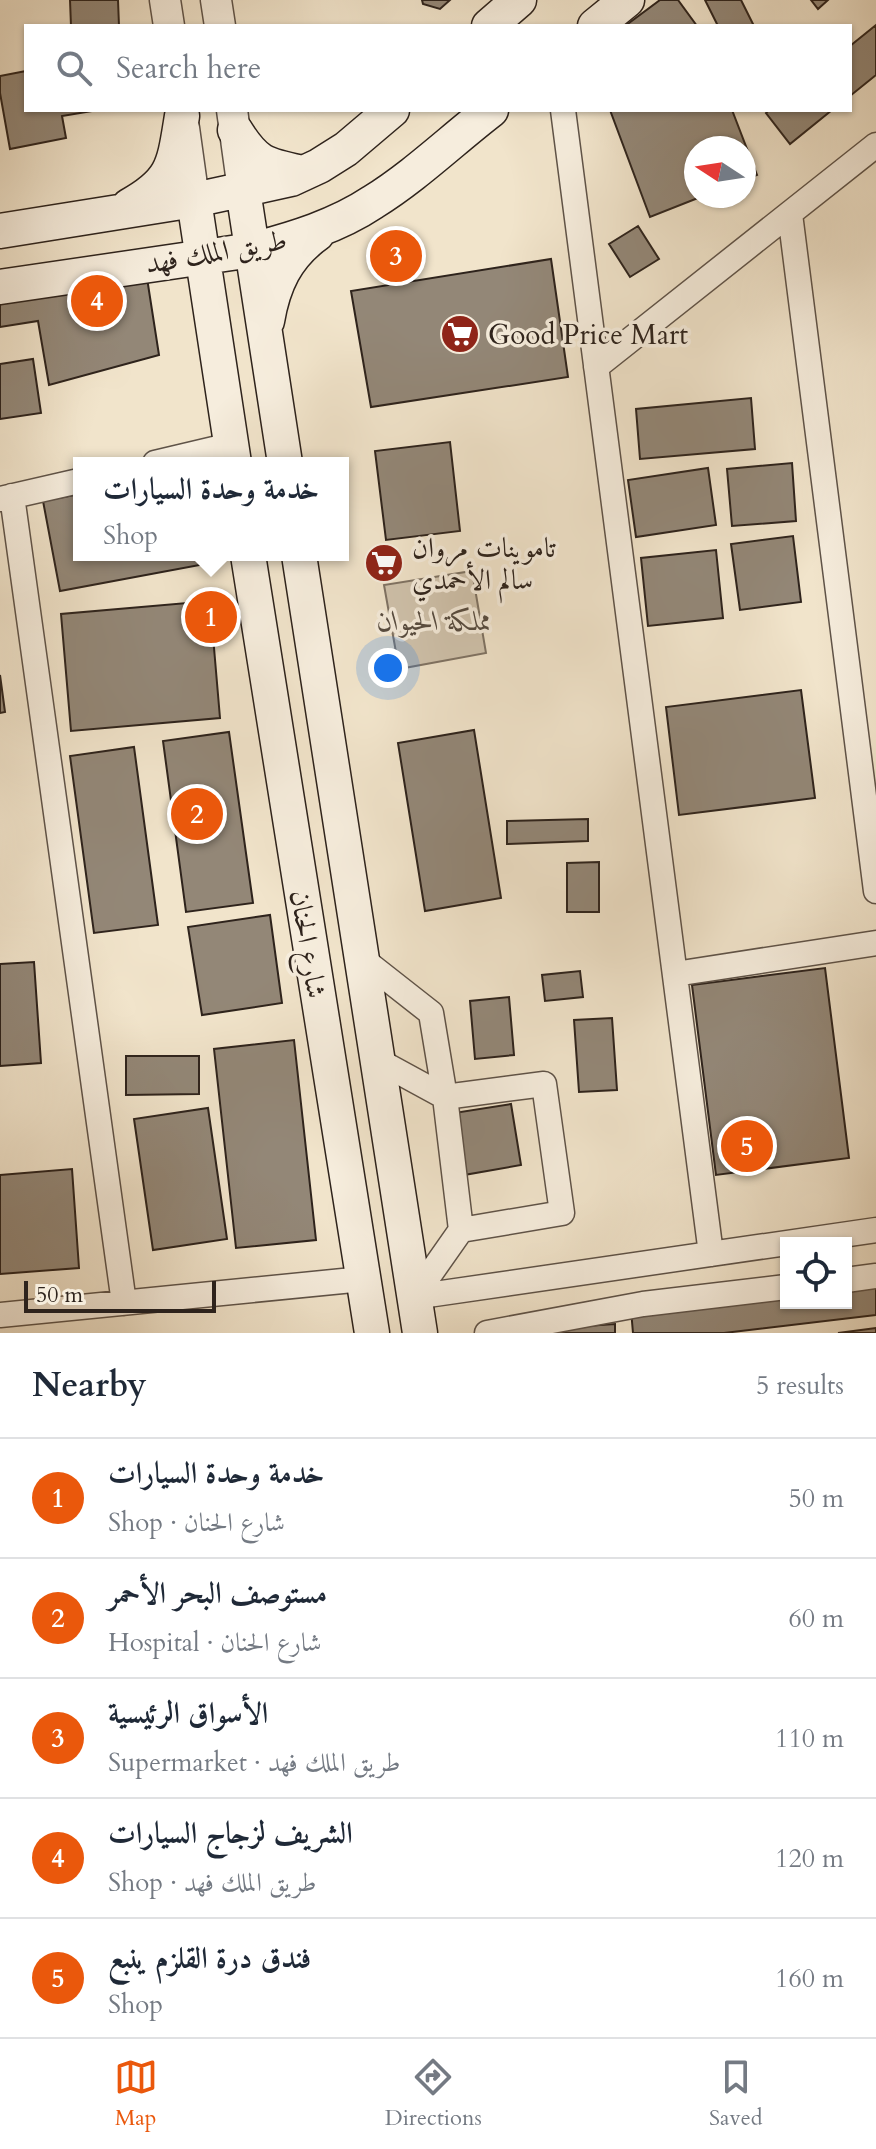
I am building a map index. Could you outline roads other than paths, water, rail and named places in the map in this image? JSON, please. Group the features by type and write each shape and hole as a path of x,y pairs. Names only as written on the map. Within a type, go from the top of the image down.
{"main road":[{"path":"491,24 519,0"},
{"path":"597,24 627,0"},
{"path":"0,231 194,200 304,173 346,149 390,112"},
{"name":"طريق الملك فهد","path":"0,287 252,250 290,240 373,203 488,112"},
{"path":"118,212 153,192 166,178 175,156 182,113"},
{"path":"233,120 249,153 259,161 304,173"},
{"path":"243,190 284,457"},
{"path":"194,200 232,454"},
{"path":"265,333 272,294 286,265 301,245 331,224"},
{"path":"141,265 171,271 185,278 210,311"},
{"name":"شارع الحنان","path":"249,561 372,1333"},
{"name":"شارع الحنان","path":"300,561 420,1333"}],"street":[{"path":"165,0 169,24"},
{"path":"216,0 220,24"},
{"path":"563,112 711,1254"},
{"path":"182,113 194,200"},
{"path":"233,120 243,190"},
{"path":"596,367 876,145"},
{"path":"790,214 876,891"},
{"path":"206,457 232,454"},
{"path":"73,482 6,497 124,1303"},
{"path":"675,974 876,943"},
{"path":"361,958 431,1013 445,1097 461,1230 414,1297"},
{"path":"377,1060 445,1097 544,1084 562,1213 461,1230"},
{"path":"414,1297 876,1230"},
{"path":"643,1304 659,1262"},
{"path":"852,1279 876,1276"},
{"path":"0,1315 363,1279"},
{"path":"487,1333 643,1304 780,1288"}],"place":[{"name":"الأسواق الرئيسية","path":"396,256"},
{"name":"الشريف لزجاج السيارات","path":"97,301"},
{"name":"Good Price Mart","path":"460,334"},
{"name":"تاموينات مروان سالم الأحمدي","path":"384,563"},
{"name":"خدمة وحدة السيارات","path":"211,617"},
{"name":"مستوصف البحر الأحمر","path":"197,814"},
{"name":"فندق درة القلزم ينبع","path":"747,1146"}],"park label":[{"name":"مملكة الحيوان","path":"435,620"}]}
